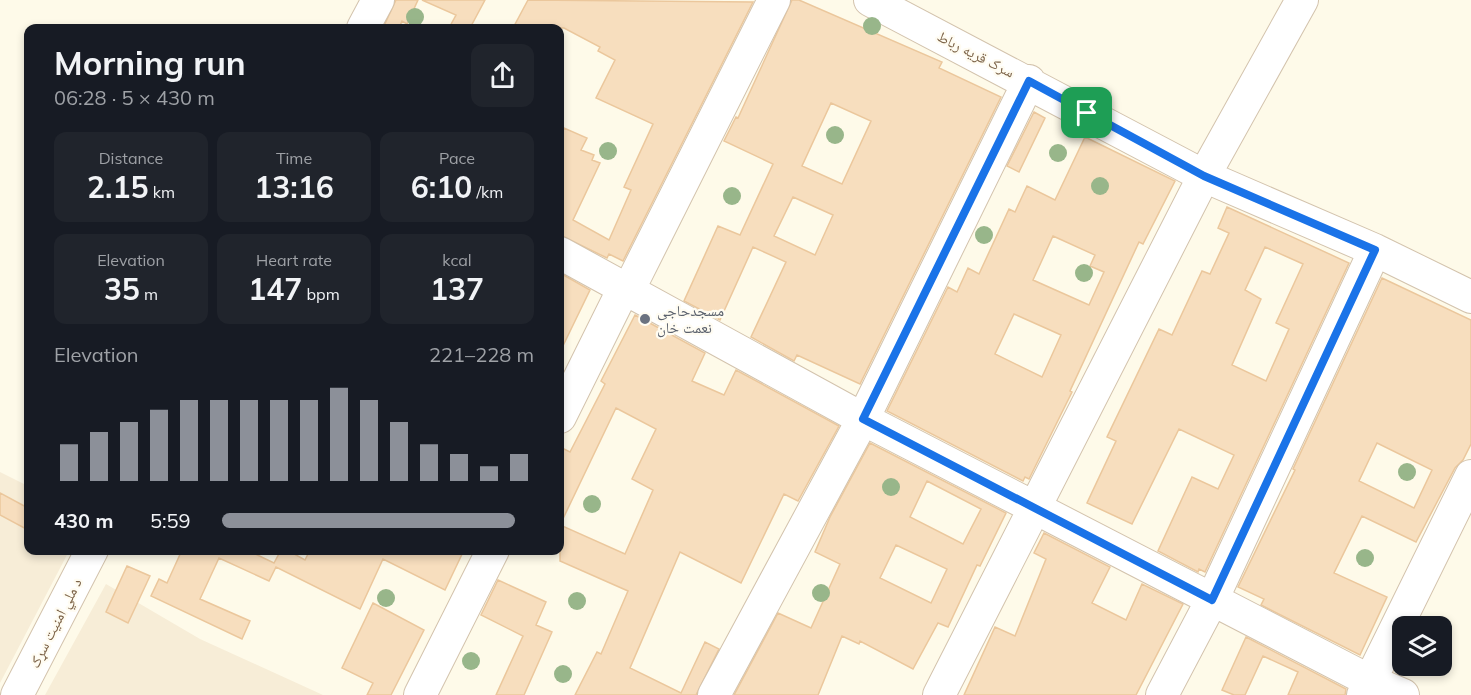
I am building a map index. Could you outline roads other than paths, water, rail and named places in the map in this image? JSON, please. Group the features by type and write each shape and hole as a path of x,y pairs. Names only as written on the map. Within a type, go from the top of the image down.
{"street":[{"path":"365,24 378,0"},
{"path":"564,409 624,288 633,281 774,0"},
{"name":"سرک قریه رباط","path":"870,0 1029,81 1204,176 1375,250 1471,297"},
{"path":"939,695 1036,509 1204,176 1302,0"},
{"path":"714,695 863,419 1029,81"},
{"path":"1162,695 1212,600 1375,250"},
{"path":"564,256 863,419 1212,600 1366,688 1403,695"},
{"path":"1366,688 1471,476"},
{"name":"د ملي امنیت سړک","path":"17,695 89,555"},
{"path":"420,695 490,555"}],"place":[{"name":"مسجدحاجی نعمت خان","path":"645,319"}]}
